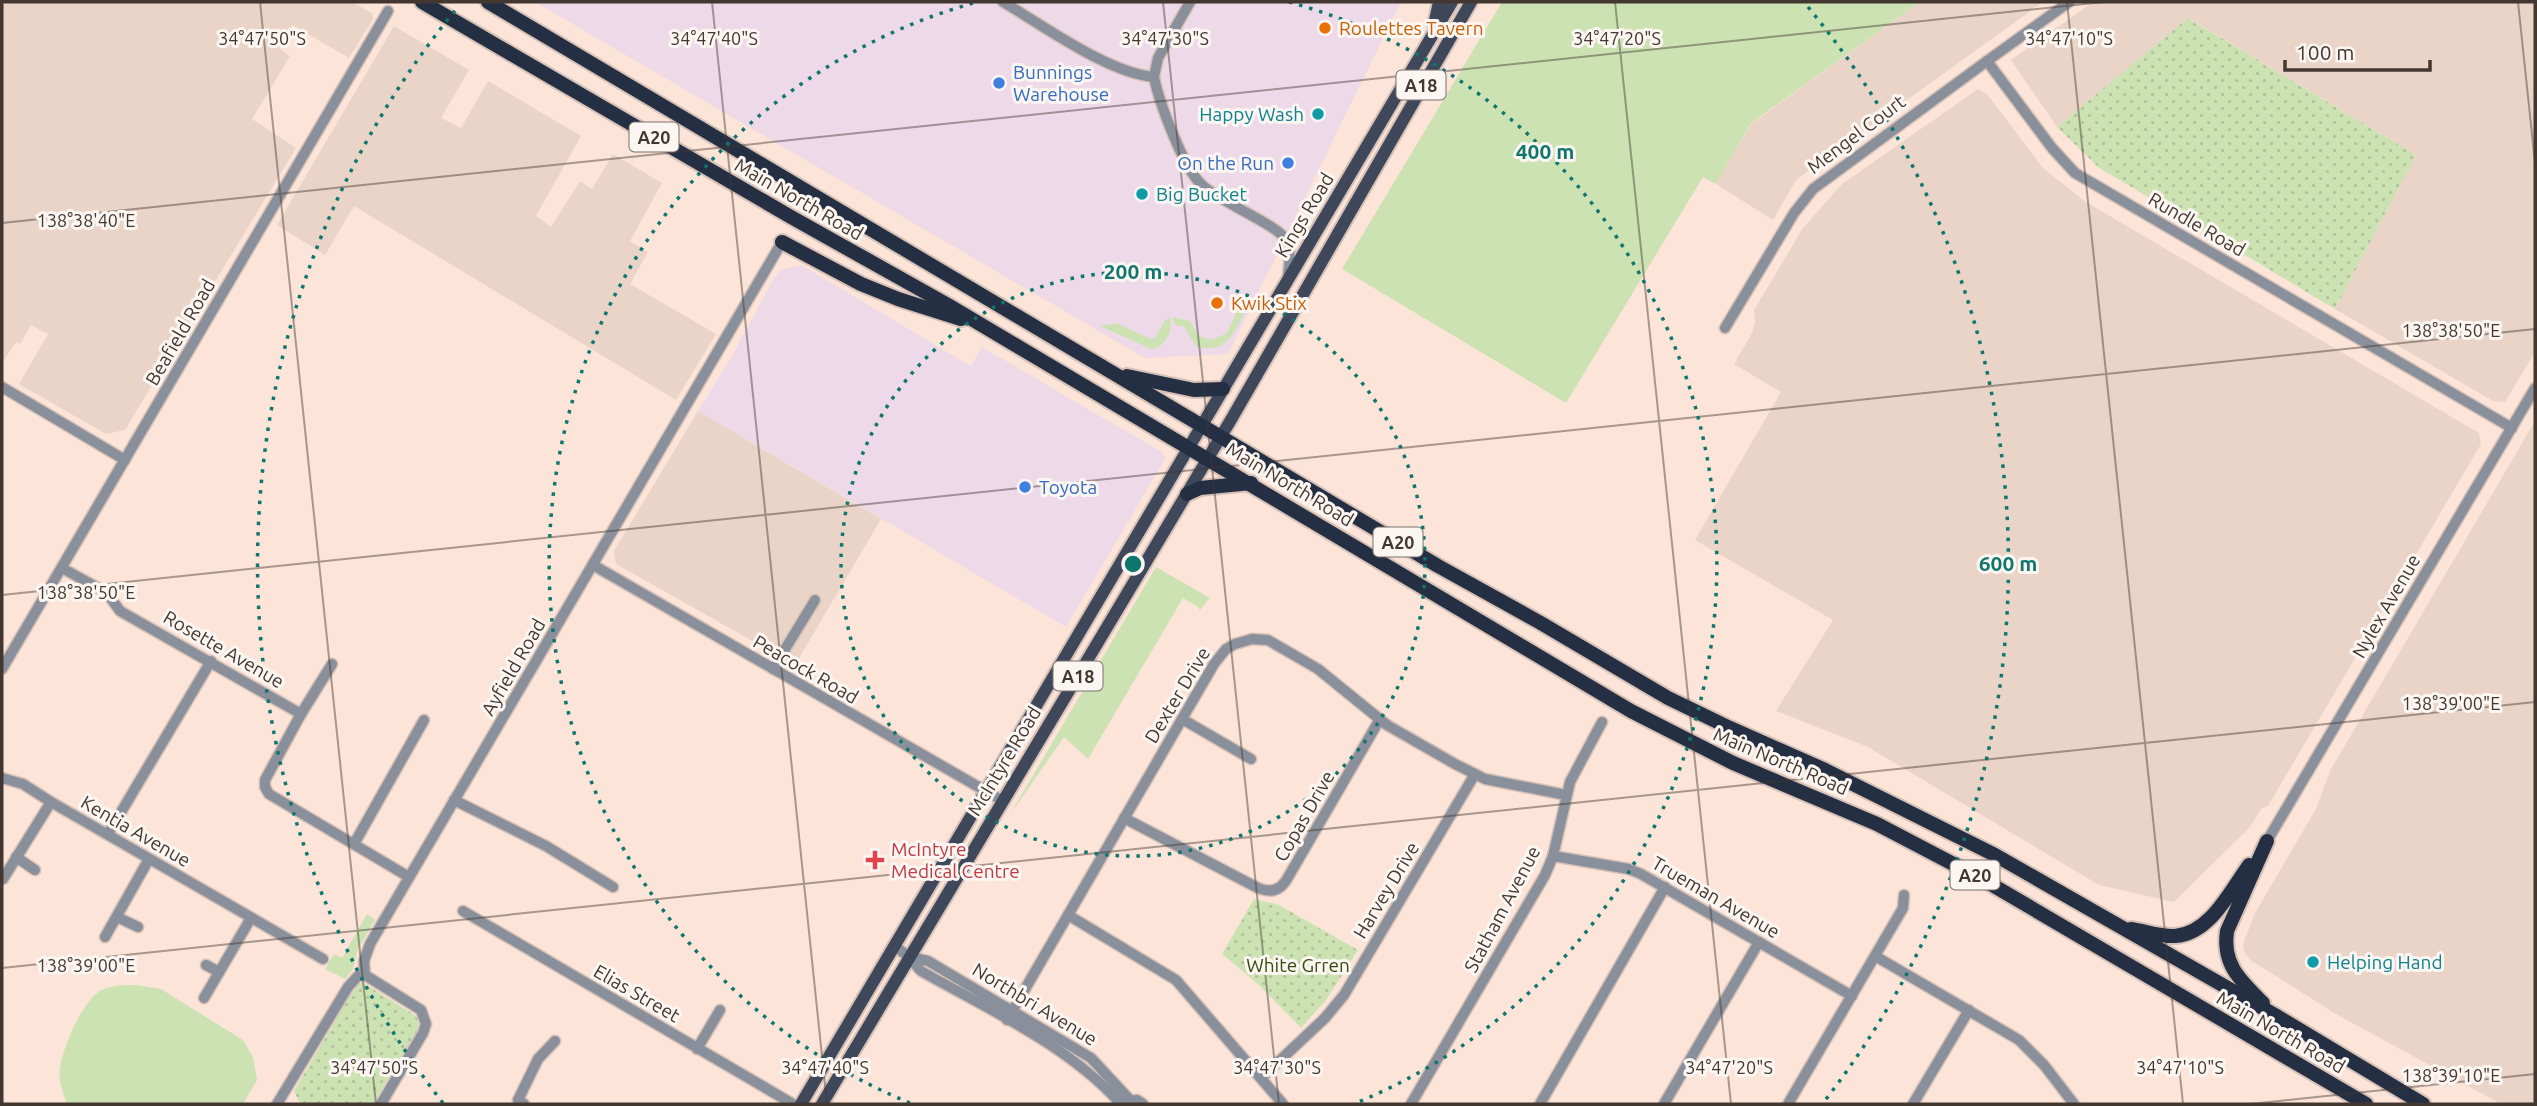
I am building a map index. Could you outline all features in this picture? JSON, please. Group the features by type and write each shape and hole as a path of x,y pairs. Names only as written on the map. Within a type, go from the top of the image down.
{"highway":[{"name":"Main North Road","path":"422,2 985,327 1631,710 1733,763 1827,801 1930,851 2366,1104"},
{"name":"Main North Road","path":"488,2 1426,559 1668,698 1936,823 2275,1015 2423,1104"},
{"path":"782,242 861,284 985,327"},
{"path":"1116,374 1194,390 1223,389"},
{"path":"1187,494 1209,486 1251,483"},
{"path":"2122,927 2176,936 2199,928 2210,918 2267,841"},
{"path":"2267,841 2227,931 2225,945 2234,974 2275,1015"}],"main road":[{"path":"1430,38 1439,2"},
{"name":"Kings Road","path":"1189,447 1452,2"},
{"name":"Kings Road","path":"1220,437 1471,2"},
{"name":"McIntyre Road","path":"822,1104 1220,437"},
{"name":"McIntyre Road","path":"801,1104 1189,447"},
{"path":"1086,622 1097,626 1124,599"}],"street":[{"path":"1003,2 1110,65 1135,75 1154,77"},
{"path":"1190,2 1157,58 1154,77 1161,105 1188,165 1200,184 1279,231 1287,241 1288,281"},
{"path":"1987,61 2069,2"},
{"name":"Beafield Road","path":"2,669 388,11"},
{"name":"Mengel Court","path":"1725,328 1794,213 1813,189 1987,61"},
{"name":"Rundle Road","path":"1987,61 2052,148 2075,173 2512,428"},
{"name":"Ayfield Road","path":"365,975 363,961 366,953 782,242"},
{"path":"2,387 125,460"},
{"name":"Nylex Avenue","path":"2267,841 2535,388"},
{"name":"Peacock Road","path":"593,565 1003,801"},
{"name":"Rosette Avenue","path":"62,568 107,593 120,611 301,714"},
{"path":"772,669 815,600"},
{"name":"Dexter Drive","path":"1007,1020 1219,656 1235,644 1252,639 1268,640 1283,647 1325,675 1380,719 1455,765 1485,779 1566,795"},
{"path":"108,834 211,662"},
{"path":"332,664 265,780 265,787 269,794 410,877"},
{"path":"1182,719 1251,759"},
{"name":"Copas Drive","path":"1124,818 1264,891 1275,890 1287,879 1380,719"},
{"path":"354,844 424,720"},
{"name":"Statham Avenue","path":"1411,1104 1545,874 1553,856 1570,782 1602,722"},
{"name":"Harvey Drive","path":"1261,1078 1314,1029 1344,995 1475,774"},
{"name":"Kentia Avenue","path":"2,778 23,783 51,802 323,959"},
{"path":"454,800 546,846 613,887"},
{"path":"3,879 51,802"},
{"name":"Trueman Avenue","path":"1553,856 1629,869 1665,887 1852,996"},
{"path":"16,857 35,870"},
{"path":"105,937 149,859"},
{"path":"1539,1104 1665,887"},
{"path":"1788,1104 1903,908 1904,895"},
{"name":"Elias Street","path":"463,911 793,1104"},
{"path":"1068,915 1176,980 1283,1104"},
{"path":"117,916 138,927"},
{"path":"204,998 251,918"},
{"path":"1664,1104 1759,942"},
{"name":"Northbri Avenue","path":"896,947 921,971 1081,1066 1125,1103"},
{"path":"1875,956 2019,1040 2044,1065 2073,1104"},
{"name":"Northbri Avenue","path":"909,957 928,961 1091,1058 1125,1103"},
{"path":"206,965 219,972"},
{"path":"293,1104 279,1101 348,987 358,976 365,975 421,1010 425,1018 424,1033 381,1104"},
{"path":"697,1049 720,1010"},
{"path":"1913,1104 1969,1010"},
{"path":"524,1104 518,1100 538,1059 555,1041"},
{"path":"1125,1103 1137,1100 1143,1104"}],"shaded area":[{"path":"2,2 352,2 372,13 373,19 349,58 292,25 279,48 290,56 252,119 296,148 125,430 106,434 19,384 48,334 31,325 20,344 16,342 2,363"},
{"path":"535,2 1401,2 1228,354 1145,358"},
{"path":"1920,2 2043,2 1796,180 1773,220 1716,184 1751,124"},
{"path":"2093,2 2535,2 2535,352 2505,402 2493,401 2335,309 2416,155 2189,18 2057,127 2011,60"},
{"path":"394,26 469,70 441,118 461,128 488,81 581,136 536,216 551,227 580,181 592,189 613,154 662,183 630,241 648,252 630,284 716,334 676,400 354,206 325,255 277,225"},
{"path":"1978,89 1987,94 2043,168 2086,202 2479,433 2481,444 2268,806 2262,808 2250,827 2174,902 2099,885 1868,747 1776,711 1833,620 1695,540 1781,392 1734,364 1752,333 1754,310 1803,228 1842,184"},
{"path":"801,265 971,366 982,347 1163,453 1165,459 1066,627 698,411 732,356 774,278 781,270"},
{"path":"698,411 881,519 795,665 616,564 614,551"},
{"path":"2535,421 2535,1104 2501,1104 2336,1014 2250,960 2244,952 2243,944 2255,913 2316,809 2330,771"}],"green space":[{"path":"1502,2 1920,2 1751,123 1716,184 1703,177 1566,403 1342,269"},
{"path":"2188,18 2416,155 2335,309 2098,167 2057,127"},
{"path":"1242,300 1248,304 1235,330 1224,343 1216,347 1196,346 1184,327 1175,325 1172,317 1190,321 1198,336 1211,340 1227,333"},
{"path":"1170,318 1167,337 1161,345 1151,349 1100,326 1116,323 1151,339 1155,338 1165,320"},
{"path":"1156,567 1210,598 1200,610 1183,598 1088,759 1064,737 1009,816"},
{"name":"White Grren","path":"1254,899 1279,905 1358,950 1326,1000 1301,1028 1259,985 1222,954"},
{"path":"367,914 375,920 358,949 353,969 345,979 325,969 334,954 342,958"},
{"path":"362,982 416,1016 419,1021 418,1029 373,1104 299,1102 294,1091 355,987"},
{"path":"136,985 161,989 243,1040 253,1057 257,1080 243,1104 67,1104 60,1082 60,1067 65,1047 82,1011 96,994 104,989"}],"place":[{"name":"Roulettes Tavern","path":"1325,28"},
{"name":"Bunnings Warehouse","path":"999,83"},
{"name":"Happy Wash","path":"1318,114"},
{"name":"On the Run","path":"1288,163"},
{"name":"Big Bucket","path":"1142,194"},
{"name":"Kwik Stix","path":"1217,303"},
{"name":"Toyota","path":"1025,487"},
{"name":"McIntyre Medical Centre","path":"875,860"},
{"name":"Helping Hand","path":"2313,962"}]}
